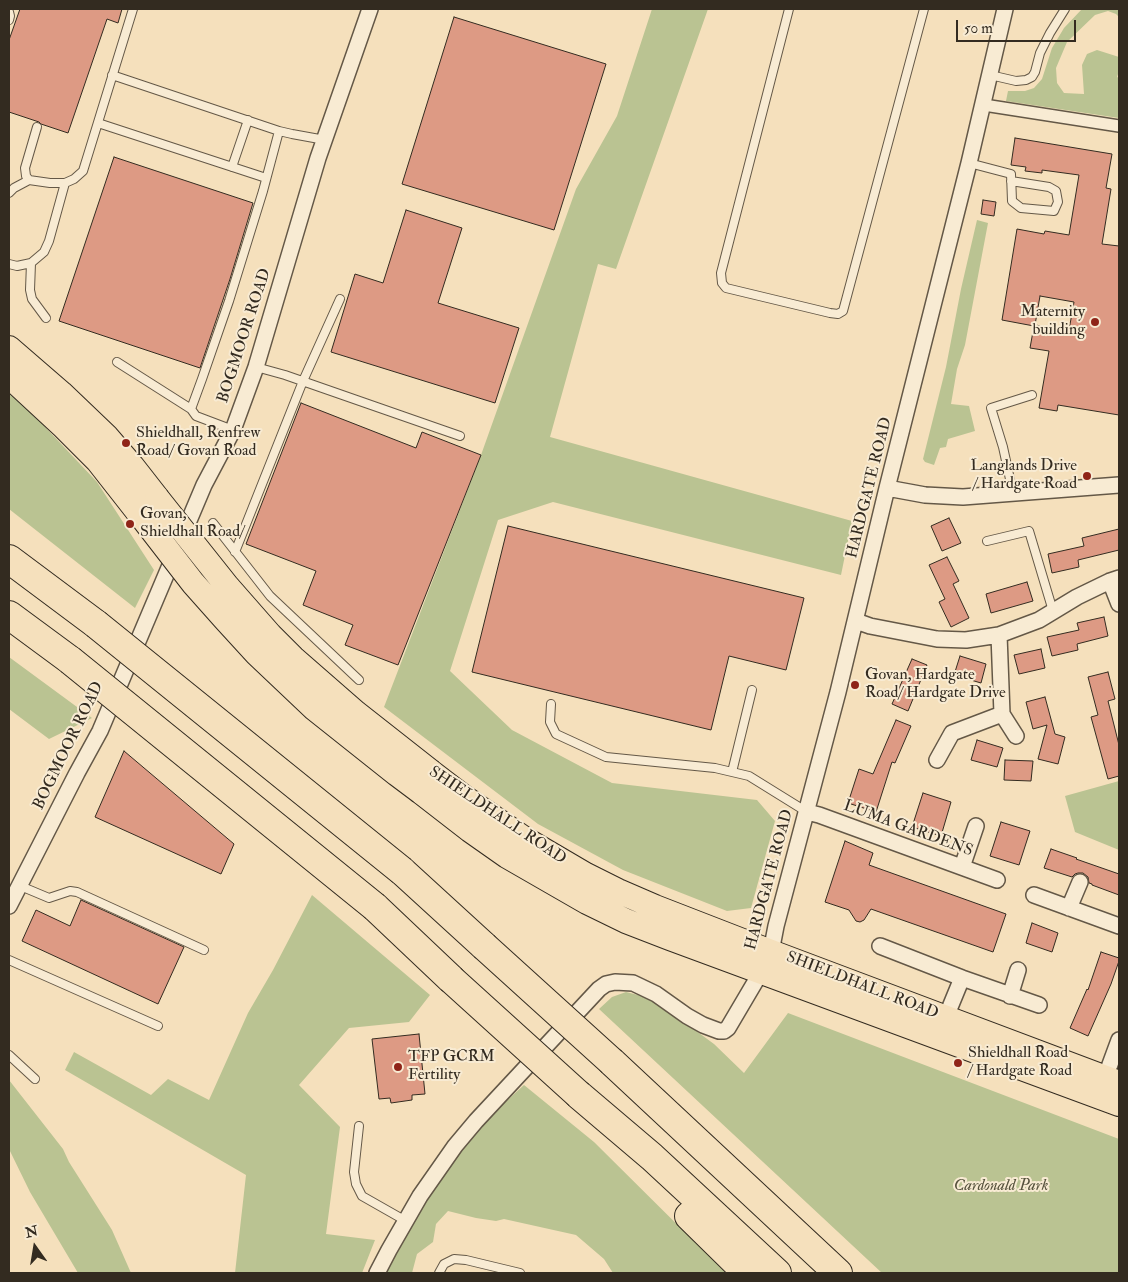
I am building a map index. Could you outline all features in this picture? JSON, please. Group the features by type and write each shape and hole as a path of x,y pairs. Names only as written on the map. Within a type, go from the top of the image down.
{"highway":[{"path":"9,559 96,624 402,871 612,1062 838,1273"},
{"path":"9,615 70,660 375,908 579,1095 652,1157 777,1273"},
{"path":"579,1095 642,1169 747,1273"}],"main road":[{"name":"SHIELDHALL ROAD","path":"9,348 96,426 132,466 227,586 270,635 356,713 426,782 470,830 507,856 587,902 626,921 946,1017 1112,1080"},
{"name":"SHIELDHALL ROAD","path":"9,376 98,461 194,583 256,652 314,708 397,774 426,782"},
{"name":"SHIELDHALL ROAD","path":"766,962 1119,1104"}],"street":[{"name":"BOGMOOR ROAD","path":"9,906 77,772 100,732 204,485 233,430 256,367 318,158 370,9"},
{"name":"HARDGATE ROAD","path":"406,1221 420,1196 455,1146 599,989 606,984 615,982 632,983 656,994 686,1016 703,1025 724,1031 728,1028 766,962 856,621 887,488 970,163 1005,9"},
{"path":"984,105 1119,126"},
{"path":"887,488 925,496 963,497 1119,485"},
{"path":"856,621 896,632 937,639 966,640 1000,635 1039,620 1077,597 1115,579 1119,604"},
{"path":"1000,635 1002,714 1016,736"},
{"path":"937,760 952,733 1002,714"},
{"name":"LUMA GARDENS","path":"807,812 997,880"},
{"path":"962,867 976,826"},
{"path":"1069,908 1080,882"},
{"path":"1034,895 1119,926"},
{"path":"880,946 1010,996 1039,1005"},
{"path":"1010,996 1018,970"},
{"path":"946,1017 962,978"},
{"path":"1112,1080 1119,1040"},
{"path":"378,1273 406,1221"}],"lane":[{"path":"9,193 29,180 65,183 74,179 83,171 133,9"},
{"path":"789,9 721,273 722,282 726,288 838,314 843,311 924,9"},
{"path":"990,75 1016,81 1032,77 1040,53 1065,9"},
{"path":"9,12 9,20"},
{"path":"112,75 279,131 325,140"},
{"path":"232,167 248,120"},
{"path":"98,123 266,178"},
{"path":"29,180 26,176 25,168 37,127"},
{"path":"191,409 229,302 279,131"},
{"path":"970,163 1011,174 1011,181 1012,201 1021,208 1054,211 1058,202 1056,191 1049,187 1011,181"},
{"path":"9,264 17,266 31,263 44,252 65,183"},
{"path":"31,263 30,290 32,299 46,318"},
{"path":"235,552 302,381 340,299"},
{"path":"117,362 191,409 196,416 233,430"},
{"path":"256,367 460,436"},
{"path":"1013,493 1003,447 991,408 1032,395"},
{"path":"213,523 270,596 359,680"},
{"path":"987,541 1029,531 1053,611"},
{"path":"732,772 752,690"},
{"path":"551,704 550,722 556,734 606,757 715,768 749,776 807,812"},
{"path":"18,885 48,898 77,892 204,950"},
{"path":"9,960 158,1026"},
{"path":"9,1055 35,1079"},
{"path":"359,1126 354,1172 356,1184 362,1196 406,1221"},
{"path":"439,1273 444,1264 454,1259 466,1260 520,1273"}],"green space":[{"path":"652,9 708,9 616,269 598,264 550,437 852,521 841,575 553,502 498,520 450,671 512,730 612,783 757,800 775,821 751,908 727,911 623,870 538,824 384,707 481,455 576,189 617,116"},
{"path":"1082,9 1119,9 1119,17 1108,11 1095,15 1067,42 1056,68 1057,83 1064,93 1084,94 1082,65 1087,54 1097,50 1119,57 1117,77 1119,78 1119,118 1006,101 1008,91 1025,91 1034,88 1042,79 1052,48 1064,28"},
{"path":"977,220 988,223 965,345 957,369 951,404 969,406 975,431 948,439 946,447 940,448 934,465 925,462 923,459 946,367"},
{"path":"9,394 30,411 97,482 154,570 135,608 9,509"},
{"path":"9,657 92,718 49,739 9,709"},
{"path":"1119,781 1119,850 1075,832 1065,796"},
{"path":"312,895 430,995 409,1022 349,1028 299,1085 340,1127 326,1234 375,1240 362,1273 235,1273 246,1175 65,1070 74,1052 151,1095 168,1079 209,1100 248,1013"},
{"name":"Cardonald Park","path":"626,992 658,1003 714,1044 744,1073 788,1013 1119,1139 1119,1273 882,1273 599,1009 612,997"},
{"path":"9,1080 63,1149 69,1162 112,1230 131,1273 78,1273 30,1192 9,1149"},
{"path":"524,1085 594,1142 726,1273 613,1273 604,1259 576,1235 504,1219 496,1221 448,1211 436,1224 433,1242 417,1254 412,1273 384,1273 439,1178 479,1126"}],"building":[{"path":"20,9 122,9 118,23 107,19 68,133 9,112 9,40"},
{"path":"454,17 606,64 554,230 402,184"},
{"name":"Maternity building","path":"1015,138 1112,154 1106,188 1111,189 1102,244 1119,246 1119,415 1058,405 1057,411 1039,408 1049,351 1030,348 1034,326 1002,320 1017,229 1044,234 1045,231 1069,235 1079,175 1042,170 1042,173 1025,171 1026,167 1011,165","holes":["1040,296 1074,302 1069,330 1035,325"]},
{"path":"114,157 253,203 200,368 59,321"},
{"path":"983,200 996,202 994,216 981,214"},
{"path":"406,210 462,228 438,303 519,328 495,403 331,352 355,274 383,283"},
{"path":"301,403 416,448 422,432 481,455 398,665 345,645 353,625 303,605 316,571 246,544"},
{"path":"949,518 961,543 942,551 931,526"},
{"path":"508,526 804,598 786,670 729,656 711,730 472,672"},
{"path":"1119,529 1119,550 1078,560 1079,567 1052,573 1048,554 1084,546 1082,538"},
{"path":"947,557 959,581 953,584 969,618 951,627 939,602 945,599 929,565"},
{"path":"1027,582 1033,601 991,613 986,594"},
{"path":"1104,617 1108,636 1077,644 1078,650 1052,656 1047,637 1079,630 1077,623"},
{"path":"1041,649 1045,668 1019,674 1014,655"},
{"path":"960,656 986,664 981,683 954,675"},
{"path":"912,659 927,665 908,711 892,704"},
{"path":"1108,672 1115,699 1108,701 1119,745 1119,776 1108,779 1091,717 1098,715 1088,677"},
{"path":"1045,697 1055,734 1065,737 1058,764 1038,759 1047,725 1033,729 1026,702"},
{"path":"896,720 911,726 895,763 892,762 876,812 848,803 859,769 873,774"},
{"path":"977,740 1003,748 997,767 971,760"},
{"path":"124,751 234,844 221,874 95,817"},
{"path":"1005,760 1033,761 1031,781 1004,780"},
{"path":"923,793 951,802 941,836 912,827"},
{"path":"1001,822 1030,831 1019,865 990,856"},
{"path":"845,841 873,853 869,865 1006,914 993,952 871,909 864,920 856,921 849,910 825,902"},
{"path":"1051,849 1119,874 1119,895 1092,885 1089,883 1088,877 1083,873 1075,874 1072,877 1044,868"},
{"path":"81,900 184,947 158,1004 22,941 36,910 70,926"},
{"path":"1032,923 1058,933 1052,952 1026,943"},
{"path":"1101,952 1119,958 1119,961 1088,1036 1070,1028 1088,990"},
{"name":"TFP GCRM Fertility","path":"419,1034 425,1094 412,1095 412,1100 391,1103 390,1098 379,1099 372,1039"}],"place":[{"name":"Maternity building","path":"1095,322"},
{"name":"Shieldhall, Renfrew Road/ Govan Road","path":"126,443"},
{"name":"Langlands Drive / Hardgate Road","path":"1087,476"},
{"name":"Govan, Shieldhall Road/","path":"130,524"},
{"name":"Govan, Hardgate Road/ Hardgate Drive","path":"855,685"},
{"name":"Shieldhall Road / Hardgate Road","path":"958,1063"},
{"name":"TFP GCRM Fertility","path":"398,1067"}]}
